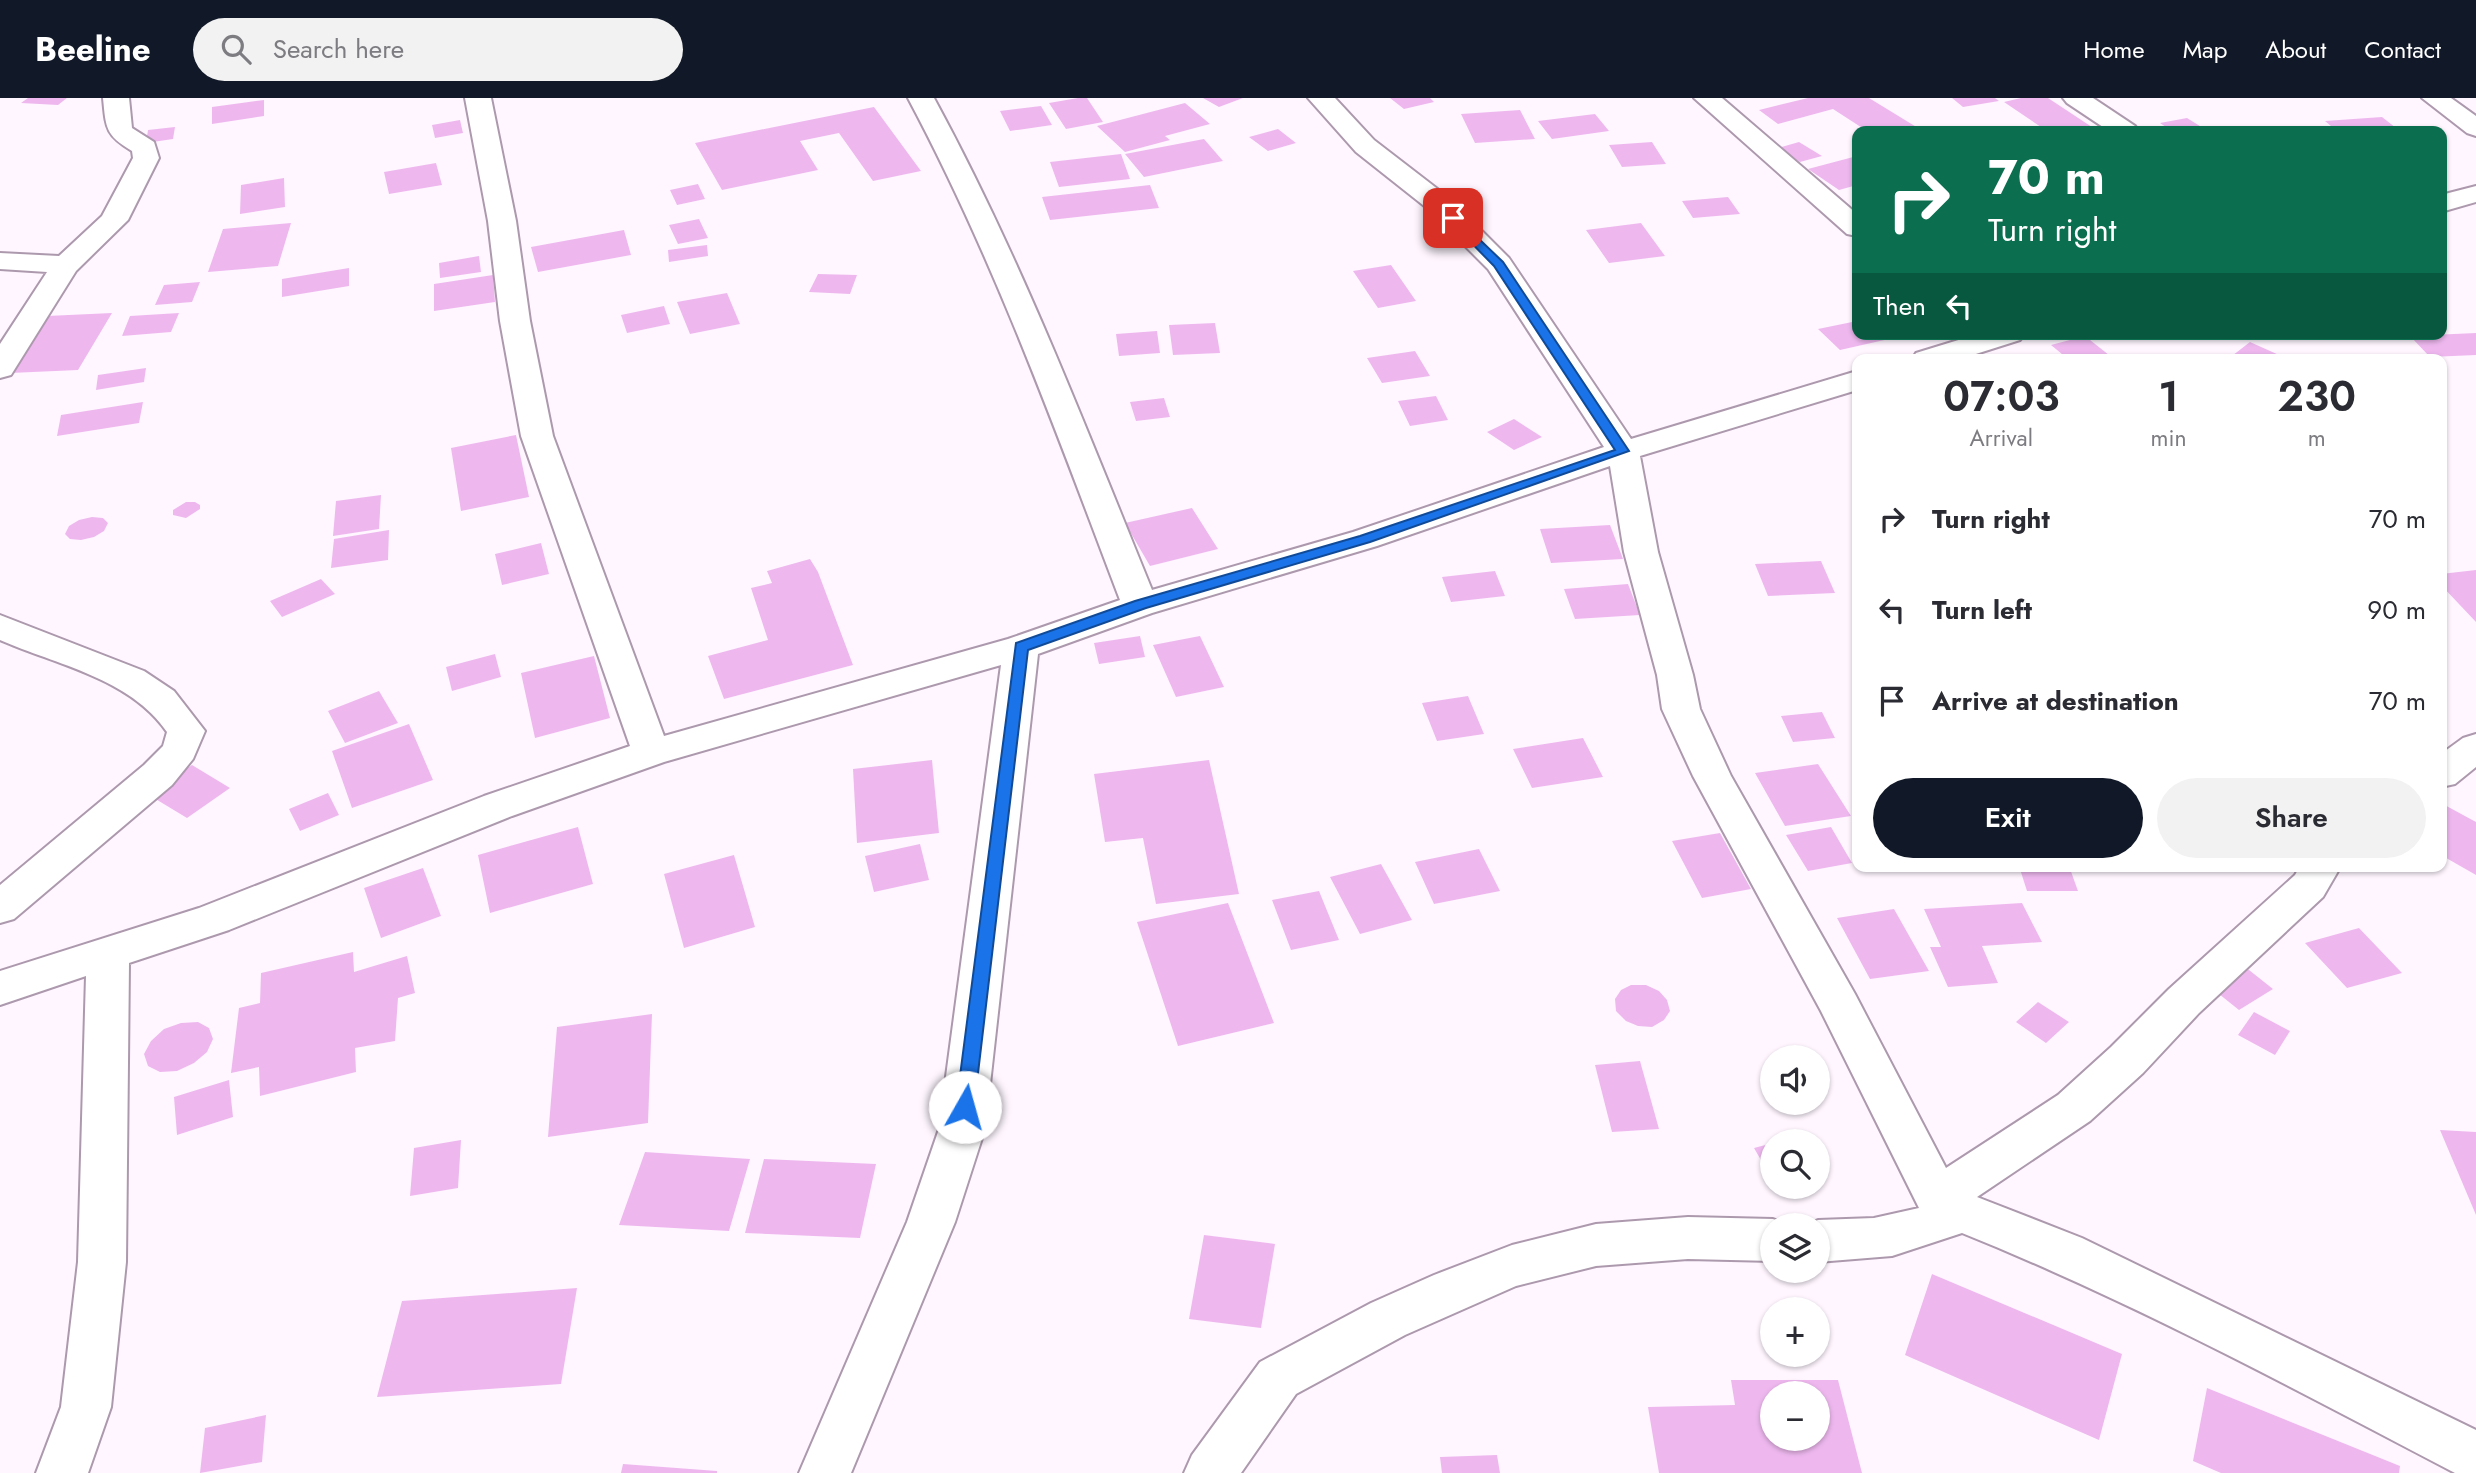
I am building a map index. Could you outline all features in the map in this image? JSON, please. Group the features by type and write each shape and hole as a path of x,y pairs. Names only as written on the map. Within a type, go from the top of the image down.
{"street":[{"path":"0,369 66,265 114,220 146,158 145,148 123,135 119,128 116,98"},
{"path":"478,98 502,221 514,321 537,436 650,753"},
{"path":"921,98 957,161 1007,270 1140,605"},
{"path":"1321,98 1365,146 1438,203 1499,264 1623,451 1641,552 1675,675 1681,709 1712,776 1949,1205 2065,1253 2336,1385 2476,1457"},
{"path":"1707,98 1852,225"},
{"path":"2076,98 2118,126"},
{"path":"2435,98 2476,128"},
{"path":"2447,202 2476,194"},
{"path":"0,261 66,265"},
{"path":"1944,354 1983,343"},
{"path":"0,988 214,919 498,806 650,753 1021,647 1140,605 1365,539 1623,451 1852,382"},
{"path":"0,626 118,672 158,695 176,715 186,732 184,745 177,756 158,775 0,908"},
{"path":"825,1473 931,1222 962,1129 1021,647"},
{"path":"2447,769 2476,747"},
{"path":"1830,1240 1893,1236 1933,1226 1949,1205 2074,1108 2184,1001 2309,886 2317,872"},
{"path":"62,1473 86,1407 102,1262 108,952"},
{"path":"1210,1473 1278,1378 1388,1319 1451,1290 1513,1266 1596,1245 1688,1238 1760,1240"}],"building":[{"path":"28,98 67,98 58,105 21,103"},
{"path":"1087,98 1103,122 1066,129 1049,103"},
{"path":"1203,98 1243,98 1219,107"},
{"path":"1390,98 1430,98 1434,102 1404,109"},
{"path":"1808,98 1869,98 1915,126 1859,126 1833,109 1778,124 1759,110"},
{"path":"1952,98 1995,98 1999,101 1963,107"},
{"path":"2021,98 2048,98 2090,126 2040,126 2004,102"},
{"path":"264,100 264,116 212,124 212,107"},
{"path":"1185,103 1210,124 1165,136 1170,140 1125,152 1097,126"},
{"path":"1041,106 1052,125 1010,131 1000,111"},
{"path":"874,107 921,171 873,181 839,133 800,141 818,170 722,190 695,143"},
{"path":"1520,110 1535,139 1475,143 1461,114"},
{"path":"1595,114 1609,131 1552,139 1538,121"},
{"path":"2382,117 2394,126 2331,126 2325,121"},
{"path":"2187,118 2200,126 2164,126 2160,123"},
{"path":"460,120 463,133 435,138 432,125"},
{"path":"175,127 173,139 146,143 148,130"},
{"path":"1278,129 1296,143 1268,151 1249,137"},
{"path":"1204,139 1223,161 1144,177 1125,154"},
{"path":"1652,142 1666,164 1622,167 1609,145"},
{"path":"1799,142 1822,156 1800,162 1778,148"},
{"path":"1121,154 1130,179 1059,187 1050,162"},
{"path":"1852,157 1852,186 1839,190 1808,169"},
{"path":"436,163 442,185 389,194 384,172"},
{"path":"284,178 285,207 240,214 241,185"},
{"path":"698,184 705,199 677,205 670,190"},
{"path":"1150,185 1159,208 1050,220 1042,197"},
{"path":"1728,197 1740,214 1693,218 1682,201"},
{"path":"699,219 708,238 678,244 669,225"},
{"path":"291,223 278,266 208,272 223,229"},
{"path":"1641,223 1665,256 1609,263 1586,230"},
{"path":"624,230 631,255 538,272 531,247"},
{"path":"707,245 708,256 669,262 668,250"},
{"path":"479,256 481,272 440,278 439,263"},
{"path":"1391,265 1416,301 1378,308 1353,271"},
{"path":"349,268 349,286 282,297 282,279"},
{"path":"818,274 857,275 850,294 809,292"},
{"path":"493,275 495,302 434,311 434,284"},
{"path":"200,282 192,302 155,305 164,285"},
{"path":"727,293 740,324 690,334 677,302"},
{"path":"664,306 670,324 627,333 621,315"},
{"path":"112,313 78,370 10,373 47,316"},
{"path":"179,313 171,332 122,336 130,316"},
{"path":"1852,322 1852,340 1885,340 1840,350 1818,329"},
{"path":"1215,323 1220,353 1173,355 1169,325"},
{"path":"1157,331 1160,353 1119,356 1116,334"},
{"path":"2476,333 2476,355 2427,354 2414,340 2447,340 2447,334"},
{"path":"2070,340 2090,340 2108,354 2062,354 2051,345"},
{"path":"2250,342 2277,354 2234,354"},
{"path":"1415,351 1430,376 1382,383 1367,358"},
{"path":"146,368 144,382 96,390 98,375"},
{"path":"1436,396 1448,420 1410,426 1398,401"},
{"path":"1164,398 1170,417 1136,421 1130,402"},
{"path":"143,402 139,423 57,436 61,415"},
{"path":"1514,419 1542,437 1514,450 1487,432"},
{"path":"516,435 529,497 461,511 451,448"},
{"path":"381,495 379,529 333,536 336,501"},
{"path":"186,502 195,502 200,505 200,509 186,518 173,515 173,510"},
{"path":"1192,508 1218,549 1150,566 1125,523"},
{"path":"92,517 103,518 108,523 104,531 81,540 70,539 65,534 69,526"},
{"path":"1610,525 1623,559 1551,563 1540,529"},
{"path":"389,530 388,560 331,568 334,539"},
{"path":"541,543 549,574 502,585 495,554"},
{"path":"810,559 818,572 853,665 724,699 708,656 768,640 751,588 772,583 767,571"},
{"path":"1821,561 1835,593 1768,596 1755,564"},
{"path":"2476,570 2476,622 2447,591 2447,573"},
{"path":"1495,571 1505,596 1451,602 1442,577"},
{"path":"321,579 335,594 282,617 270,601"},
{"path":"1628,584 1640,615 1575,619 1564,589"},
{"path":"1140,636 1145,657 1099,664 1094,643"},
{"path":"1200,636 1224,687 1176,697 1153,645"},
{"path":"495,654 501,677 452,691 446,667"},
{"path":"594,656 610,718 535,738 521,673"},
{"path":"379,691 398,723 345,743 328,711"},
{"path":"1468,696 1484,734 1437,741 1422,703"},
{"path":"1822,712 1835,738 1793,742 1781,716"},
{"path":"409,724 433,780 352,808 332,751"},
{"path":"1583,738 1603,777 1532,788 1513,749"},
{"path":"932,760 939,833 857,843 853,769"},
{"path":"1209,760 1239,894 1156,904 1143,838 1105,842 1094,774"},
{"path":"1818,764 1851,816 1785,826 1755,773"},
{"path":"192,765 230,788 187,818 149,795"},
{"path":"328,793 339,815 300,831 289,809"},
{"path":"2447,806 2476,822 2476,875 2447,858"},
{"path":"578,827 593,884 490,913 478,855"},
{"path":"1831,827 1852,863 1808,871 1786,835"},
{"path":"1720,833 1751,889 1702,898 1672,841"},
{"path":"920,844 929,880 874,892 865,856"},
{"path":"1479,849 1500,891 1434,904 1415,862"},
{"path":"734,855 755,927 684,948 664,874"},
{"path":"1381,864 1412,920 1360,934 1330,877"},
{"path":"423,868 441,916 381,938 364,888"},
{"path":"2021,872 2071,872 2078,891 2027,891"},
{"path":"1319,891 1339,940 1291,950 1272,900"},
{"path":"1228,903 1274,1023 1178,1046 1137,922"},
{"path":"2022,903 2042,942 1982,946 1998,983 1948,987 1930,947 1941,947 1924,909"},
{"path":"1894,909 1929,971 1870,979 1837,918"},
{"path":"2359,928 2402,973 2347,988 2305,943"},
{"path":"353,952 354,972 407,956 415,993 398,998 395,1041 355,1048 356,1072 260,1096 259,1067 231,1073 239,1008 260,1003 261,973"},
{"path":"2244,966 2273,989 2239,1010 2209,986"},
{"path":"1631,985 1646,985 1659,991 1667,1000 1670,1011 1664,1020 1652,1027 1638,1026 1626,1021 1616,1011 1615,999 1621,990"},
{"path":"2038,1002 2069,1022 2046,1043 2016,1022"},
{"path":"2254,1012 2290,1031 2275,1055 2238,1035"},
{"path":"652,1014 648,1123 548,1137 557,1027"},
{"path":"198,1022 209,1028 213,1039 207,1052 194,1063 177,1071 160,1072 148,1066 144,1054 151,1041 164,1029 181,1023"},
{"path":"1640,1061 1659,1129 1612,1132 1595,1065"},
{"path":"229,1080 233,1117 177,1135 174,1097"},
{"path":"2440,1130 2476,1132 2476,1215"},
{"path":"461,1140 458,1188 410,1196 414,1148"},
{"path":"1760,1146 1760,1158 1754,1148"},
{"path":"645,1152 750,1159 729,1231 619,1225"},
{"path":"764,1159 876,1164 860,1238 745,1233"},
{"path":"1204,1235 1275,1244 1261,1328 1189,1319"},
{"path":"1932,1274 2122,1354 2099,1440 1905,1355"},
{"path":"577,1288 561,1384 377,1397 402,1301"},
{"path":"1731,1380 1838,1380 1862,1473 1659,1473 1648,1407 1735,1405"},
{"path":"2207,1388 2400,1466 2399,1473 2221,1473 2193,1461"},
{"path":"266,1415 262,1462 200,1473 205,1428"},
{"path":"1497,1455 1500,1473 1442,1473 1440,1457"},
{"path":"623,1464 717,1471 717,1473 621,1473"}],"route":[{"path":"965,1107 1021,647 1140,605 1365,539 1623,451 1499,264 1453,218"}]}
